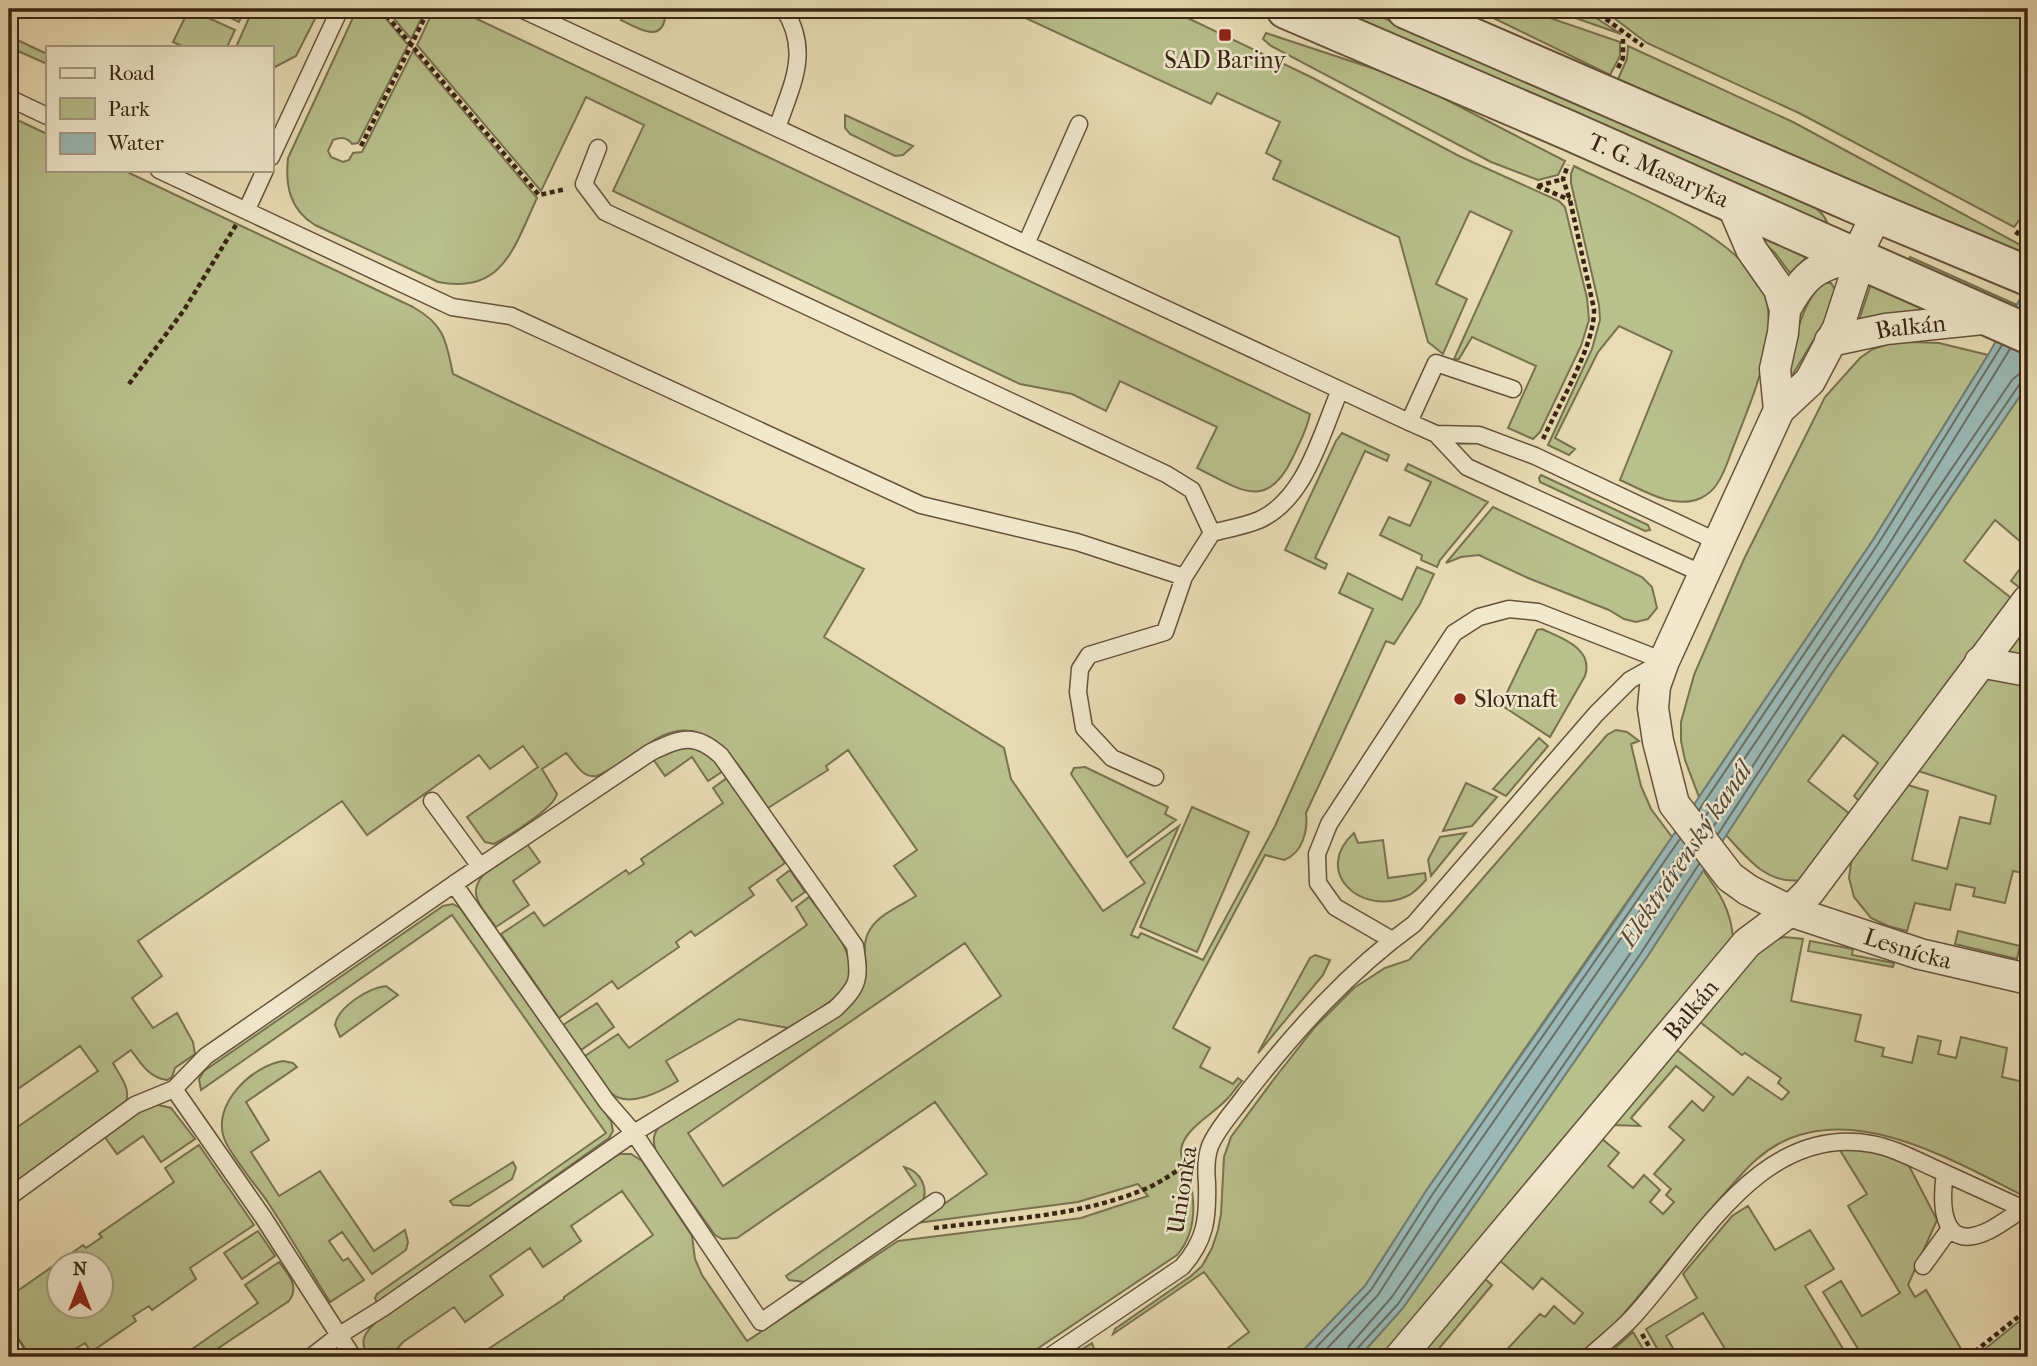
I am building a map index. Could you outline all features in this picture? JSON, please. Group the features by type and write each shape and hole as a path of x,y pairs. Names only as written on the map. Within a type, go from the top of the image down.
{"street":[{"name":"T. G. Masaryka","path":"1286,9 2028,334"},
{"name":"T. G. Masaryka","path":"1406,9 2024,275"},
{"path":"1731,202 1751,249 1779,289 1785,310 1775,369 1779,410"},
{"name":"Balkán","path":"1674,804 1653,708 1655,686 1703,574 1779,410 1810,381 1848,304 1856,257 1877,213"},
{"path":"1785,310 1796,288 1806,276 1819,268 1856,257"},
{"name":"Balkán","path":"1830,341 1886,329 1992,318"},
{"name":"Balkán","path":"1400,1357 1747,943 1790,911 1829,866 2028,600"},
{"path":"1980,662 2028,671"},
{"name":"Lesnícka","path":"1674,804 1730,877 1748,890 1790,911 1920,954 2028,979"}],"lane":[{"path":"273,153 340,9"},
{"path":"521,9 1436,434 1468,467 1703,574"},
{"path":"777,128 799,62 799,43 793,24 784,9"},
{"path":"9,97 46,116"},
{"path":"1026,244 1079,124"},
{"path":"598,148 584,184 605,212 1166,474 1192,490 1212,533"},
{"path":"164,172 452,307 511,316 921,505 1077,542 1184,577"},
{"path":"247,209 264,172"},
{"path":"1409,422 1436,363 1513,389"},
{"path":"1155,777 1112,758 1084,728 1078,692 1080,669 1089,655 1165,632 1184,577 1212,533 1258,520 1278,509 1292,495 1302,479 1340,390"},
{"path":"1436,434 1479,435 1535,456 1718,542"},
{"path":"1392,940 1335,907 1318,883 1317,854 1329,824 1454,633 1479,617 1509,609 1538,612 1664,661"},
{"name":"Unionka","path":"1049,1357 1182,1267 1194,1254 1202,1240 1205,1224 1208,1151 1215,1134 1273,1059 1331,995 1392,940 1415,924 1596,714 1630,680 1664,661"},
{"path":"9,1197 135,1105 174,1089 206,1056 480,865 651,752 676,740 692,739 707,743 721,756 855,946 857,981 852,993 835,1009 634,1133 311,1357"},
{"path":"432,802 480,865"},
{"path":"453,884 607,1102 634,1133 761,1322 936,1201"},
{"path":"174,1089 263,1217 353,1357"},
{"path":"1589,1357 1632,1318 1717,1215 1756,1176 1787,1156 1813,1146 1845,1141 1874,1144 2026,1210"},
{"path":"1945,1174 1943,1210 1949,1230 1958,1237 1970,1237 1989,1230 2026,1210"},
{"path":"1923,1266 1949,1230"},
{"path":"9,1342 19,1357"}],"path":[{"path":"381,9 539,195 584,184"},
{"path":"361,146 429,9"},
{"path":"1592,9 1643,46"},
{"path":"1614,77 1623,58 1623,38"},
{"path":"1535,456 1581,359 1595,320 1570,200 1563,179 1568,165"},
{"path":"1563,179 1537,186 1570,200"},
{"path":"129,384 184,310 247,209"},
{"path":"2015,235 2028,218"},
{"path":"892,1233 1079,1210 1111,1202 1144,1190 1208,1151"},
{"path":"1968,1357 2028,1309"}],"green space":[{"path":"189,9 235,30 227,46 182,46 173,42"},
{"path":"211,9 245,9 239,22"},
{"path":"253,9 320,9 296,56 273,68 273,46 236,46"},
{"path":"357,9 378,9 408,45 358,143 352,144 344,138 333,140 328,151 331,157 343,162 349,160 353,153 362,152 413,51 537,198 513,250 492,274 478,281 460,284 438,282 315,225 295,205 287,178 288,158"},
{"path":"386,9 426,9 411,39"},
{"path":"434,9 456,9 1310,414 1292,459 1282,476 1272,486 1261,491 1250,491 1225,483 1197,468 1217,427 1120,381 1106,411 1072,394 1020,384 613,191 644,125 586,97 541,191 417,45"},
{"path":"626,9 659,9 665,18 663,26 653,32 633,26 621,20"},
{"path":"1006,9 1169,9 1313,78 1459,156 1559,201 1565,207 1587,298 1589,320 1581,346 1540,432 1533,439 1508,428 1536,366 1472,337 1459,359 1454,359 1512,231 1470,211 1436,284 1467,299 1443,354 1428,342 1399,237 1273,179 1281,161 1266,153 1280,122 1217,93 1211,104"},
{"path":"1331,9 1363,9 1788,192 1816,208 1827,222 1826,224"},
{"path":"1475,9 1524,9 1620,42 1620,56 1610,75"},
{"path":"1550,9 1582,9 1621,34"},
{"path":"1602,9 2028,9 2028,209 2014,227 1799,113 1647,43"},
{"path":"1266,33 1393,75 1565,161 1558,175 1538,180 1491,162 1271,46 1263,39"},
{"path":"9,36 46,54 46,64 9,47"},
{"path":"1628,46 1793,122 2028,249 2028,257 1618,79 1627,59"},
{"path":"845,115 913,146 903,155 895,156 850,134 845,128"},
{"path":"9,116 46,134 46,172 127,172 413,307 438,327 453,374 864,569 824,637 1004,748 1011,779 1103,911 1145,883 1130,862 1179,826 1131,935 1138,938 1141,933 1203,960 1275,826 1373,609 1339,593 1348,573 1402,600 1417,567 1434,574 1420,604 1394,644 1386,641 1306,813 1305,833 1300,847 1284,860 1265,855 1173,1028 1210,1048 1200,1067 1233,1084 1238,1078 1242,1081 1222,1104 1193,1128 1183,1142 1181,1153 1193,1197 1193,1218 1188,1237 1177,1255 1025,1357 476,1357 564,1299 653,1235 622,1191 571,1226 581,1241 543,1267 530,1248 490,1276 503,1295 465,1322 454,1307 403,1342 396,1350 401,1357 368,1357 364,1346 366,1333 377,1321 619,1154 631,1154 642,1161 692,1236 695,1259 702,1275 747,1341 898,1241 1081,1218 1148,1196 1138,1184 1078,1202 917,1223 987,1174 935,1102 737,1238 722,1239 715,1235 656,1152 654,1137 661,1124 853,1001 864,981 865,945 871,928 886,914 916,896 894,866 917,850 848,750 826,766 828,770 768,808 725,750 712,739 697,732 680,731 662,736 597,776 587,775 566,753 542,769 557,794 554,800 530,822 494,844 485,842 467,817 538,767 523,746 490,769 479,755 367,835 342,801 138,941 162,976 132,998 153,1028 177,1013 193,1042 195,1054 175,1068 172,1077 167,1080 151,1073 131,1050 113,1063 126,1086 126,1101 9,1190 9,1133 98,1071 80,1046 9,1095","holes":["965,943 1001,996 723,1186 688,1133"]},
{"path":"1574,166 1700,229 1743,263 1758,281 1764,294 1769,331 1759,377 1723,474 1714,488 1701,498 1680,502 1659,498 1620,480 1672,351 1619,326 1598,352 1555,438 1575,449 1569,455 1548,445 1592,349 1600,320 1599,305 1571,183"},
{"path":"1760,236 1809,255 1790,273 1775,253 1760,240"},
{"path":"1910,257 2028,310 2028,314 1908,261"},
{"path":"1824,283 1831,283 1837,293 1831,311 1790,379 1785,376 1799,326 1809,301"},
{"path":"1871,284 1924,308 1924,310 1859,320"},
{"path":"1891,343 1939,343 1988,355 1873,540 1699,797 1685,760 1681,722 1694,675 1744,559 1825,397 1860,358 1873,349"},
{"path":"2028,384 2028,548 1995,520 1964,561 2015,601 1893,763 1887,763 1859,801 1854,796 1878,763 1843,735 1808,781 1850,814 1801,880 1778,878 1768,874 1750,861 1726,835"},
{"path":"1342,433 1389,455 1387,461 1365,451 1315,558 1327,564 1325,569 1285,550"},
{"path":"1408,464 1488,502 1437,567 1421,560 1422,555 1380,535 1389,517 1410,526 1431,482 1405,470"},
{"path":"1541,475 1648,525 1650,530 1645,531 1540,482"},
{"path":"1493,507 1642,577 1652,587 1657,608 1648,619 1636,622 1479,555 1461,557 1446,563"},
{"path":"2028,558 2028,583 2023,590 2011,581"},
{"path":"2028,615 2028,657 2010,653 2007,643"},
{"path":"1542,629 1574,645 1585,658 1587,666 1585,676 1550,737 1501,705 1537,630"},
{"path":"1987,676 2028,682 2028,874 2013,871 2005,903 1973,896 1975,888 1956,884 1950,910 1915,903 1907,931 1888,926 1871,918 1854,897 1849,878 1852,856 1901,783 1928,791 1912,860 1947,869 1960,817 1990,824 1996,796 1912,769"},
{"path":"1616,730 1627,732 1639,741 1631,744 1641,786 1651,809 1672,837 1426,1191 1365,1286 1297,1357 1216,1357 1249,1332 1204,1272 1113,1334 1115,1329 1202,1266 1218,1230 1224,1157 1231,1137 1315,1027 1354,988 1385,968 1409,960 1607,735"},
{"path":"1539,738 1548,746 1506,796 1493,789"},
{"path":"692,746 712,757 723,771 708,781 692,757 665,776 653,759 669,749"},
{"path":"1085,767 1168,807 1165,814 1176,820 1127,857 1071,774 1074,768"},
{"path":"727,778 785,863 749,888 754,895 695,936 691,931 676,942 679,947 618,989 612,981 559,1018 501,934 534,912 544,926 626,870 629,874 644,864 641,859 723,803 713,788"},
{"path":"1466,783 1497,797 1472,826 1443,831"},
{"path":"1192,807 1249,832 1197,952 1140,927"},
{"path":"1354,833 1358,843 1383,840 1388,878 1425,873 1426,880 1408,896 1388,901 1372,900 1358,895 1347,886 1340,875 1338,862 1342,847"},
{"path":"1466,833 1431,876 1428,860 1440,837"},
{"path":"527,844 540,862 513,881 529,905 496,927 479,902 477,885 495,864"},
{"path":"790,870 805,892 792,901 777,880"},
{"path":"1703,870 1723,902 1730,919 1733,938 1456,1277 1385,1357 1359,1357 1403,1308 1647,957"},
{"path":"809,897 843,944 848,958 850,971 847,983 838,995 788,1028 739,1019 666,1061 678,1081 645,1097 626,1099 607,1089 585,1056 618,1034 629,1048 807,925 796,907"},
{"path":"453,904 460,908 611,1121 613,1131 609,1138 377,1303 377,1294 606,1133 452,915 201,1090 199,1079 204,1071 443,906"},
{"path":"1958,931 2020,946 2017,959 1955,944"},
{"path":"1784,937 1803,939 1791,1001 1861,1015 1855,1041 1884,1048 1882,1056 1912,1063 1918,1036 1941,1041 1938,1054 1956,1058 1961,1037 2007,1048 2002,1077 2028,1083 2028,1198 1964,1166 1893,1138 1857,1131 1822,1130 1788,1139 1744,1171 1619,1319 1587,1350 1579,1356 1564,1358 1500,1357 1540,1314 1545,1317 1554,1306 1574,1324 1583,1313 1542,1278 1533,1289 1499,1260 1602,1139 1619,1153 1608,1166 1633,1188 1644,1175 1660,1190 1650,1202 1663,1214 1674,1202 1666,1195 1671,1189 1654,1174 1684,1140 1669,1127 1692,1101 1703,1111 1714,1097 1676,1066 1631,1118 1640,1126 1613,1125 1677,1050 1733,1095 1748,1077 1782,1100 1789,1092 1778,1083 1781,1078 1745,1053 1742,1055 1695,1018 1756,947"},
{"path":"1810,941 1853,949 1852,955 1894,963 1893,967 1808,951"},
{"path":"1315,955 1330,960 1323,975 1258,1053 1310,958"},
{"path":"386,986 398,995 340,1037 335,1025 337,1018 348,1005 363,994"},
{"path":"597,1003 614,1027 581,1050 563,1025"},
{"path":"283,1061 293,1063 297,1067 246,1102 269,1140 251,1152 279,1196 320,1171 374,1251 405,1230 408,1242 406,1250 372,1274 342,1232 329,1241 343,1261 348,1258 364,1280 330,1302 275,1213 237,1161 224,1138 224,1112 237,1089 259,1070"},
{"path":"154,1104 171,1108 195,1139 161,1162 143,1136 117,1154 104,1136 143,1108"},
{"path":"199,1145 254,1225 190,1268 196,1279 152,1310 149,1306 133,1316 136,1321 91,1352 85,1343 62,1357 31,1357 9,1325 9,1297 46,1271 46,1320 116,1320 116,1250 76,1250 83,1245 86,1248 102,1237 99,1234 174,1182 165,1168"},
{"path":"1838,1147 1869,1149 1907,1162 1937,1220 1908,1285 1915,1297 1926,1290 1963,1352 1957,1357 1863,1357 1823,1292 1841,1281 1862,1316 1900,1293 1848,1206 1867,1194"},
{"path":"513,1162 516,1168 512,1179 469,1206 453,1205 450,1201"},
{"path":"904,1167 915,1172 922,1182 925,1193 921,1204 805,1282 789,1280 786,1276 916,1185"},
{"path":"1748,1206 1775,1250 1810,1230 1834,1269 1805,1286 1848,1357 1730,1357 1703,1313 1666,1336 1678,1357 1662,1357 1646,1329 1697,1298 1683,1274 1732,1216"},
{"path":"258,1231 275,1256 242,1279 224,1253"},
{"path":"279,1262 293,1285 289,1301 205,1357 187,1357 185,1354 258,1303 245,1285"},
{"path":"1484,1278 1492,1285 1432,1357 1417,1355"},
{"path":"2028,1314 2028,1344 2011,1357 1975,1357"},
{"path":"1633,1332 1648,1357 1605,1357"},
{"path":"1092,1343 1097,1357 1070,1357"}],"water":[{"name":"Elektrárenský kanál","path":"2028,285 2028,384 1832,673 1647,957 1403,1308 1359,1357 1297,1357 1365,1286 1426,1191 1609,930 1873,540 1988,355"}],"place":[{"name":"SAD Bariny","path":"1225,35"},
{"name":"Slovnaft","path":"1460,699"}]}
